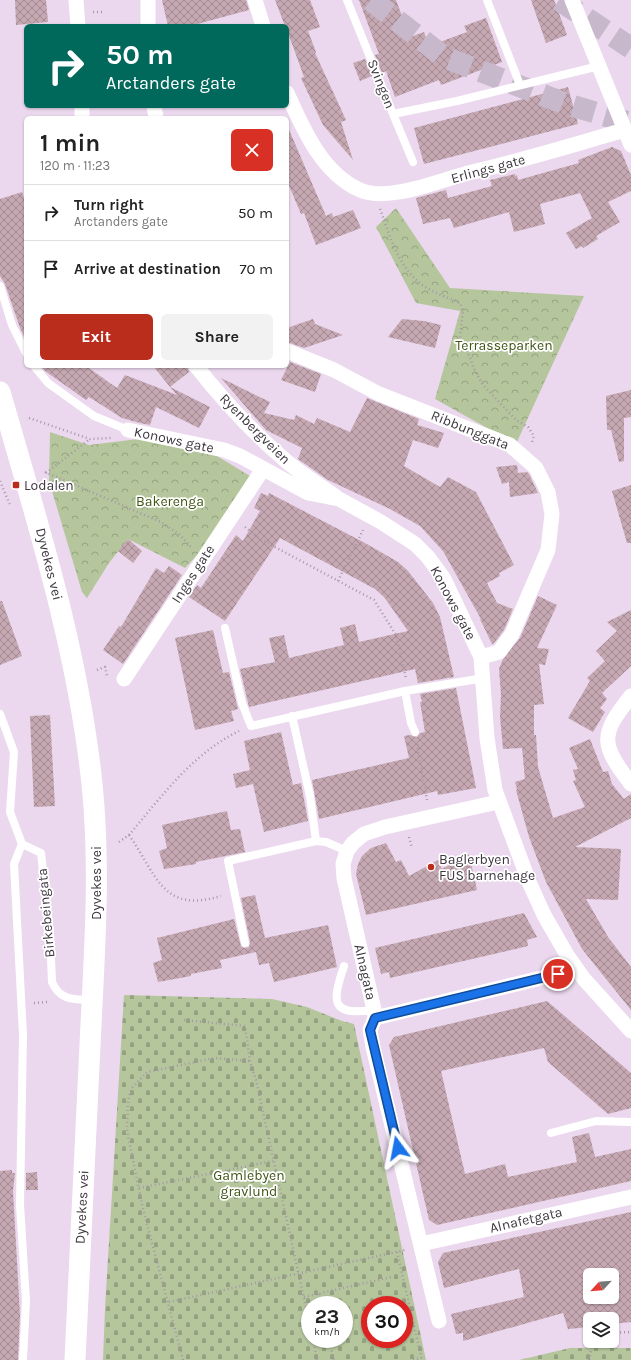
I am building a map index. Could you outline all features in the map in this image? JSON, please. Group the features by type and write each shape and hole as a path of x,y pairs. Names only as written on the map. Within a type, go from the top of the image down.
{"street":[{"path":"76,0 78,24"},
{"path":"148,0 148,24"},
{"path":"255,0 262,24"},
{"path":"572,0 631,145"},
{"name":"Erlings gate","path":"289,97 299,119 326,163 352,185 362,191 374,194 414,189 503,166 624,130"},
{"name":"Ribbunggata","path":"289,352 334,370 379,394 510,445 536,468 548,492 552,514 548,550 512,634 500,652 481,657"},
{"name":"Ryenbergveien","path":"198,368 237,414 262,440 286,461 338,499"},
{"path":"0,392 16,417"},
{"name":"Dyvekes vei","path":"16,417 40,530 58,600 78,691 86,741 94,814 97,868 75,1360"},
{"name":"Konows gate","path":"128,430 224,450 240,456 308,493 338,499 401,533 428,557 444,579 481,657 484,678 487,738 495,790 498,802 518,854 541,908 574,967 631,1031"},
{"name":"Inges gate","path":"124,679 263,469"},
{"path":"631,696 612,720 608,738 609,752 631,784"},
{"path":"347,851 359,838 372,831 498,802"},
{"name":"Alnagata","path":"347,851 343,864 344,878 374,1014 370,1030 373,1047 439,1321"},
{"path":"374,1014 558,974 574,967"},
{"name":"Alnafetgata","path":"421,1245 631,1196"}],"lane":[{"name":"Svingen","path":"347,0 393,114 457,101 599,66"},
{"path":"487,0 520,85"},
{"path":"393,114 413,162"},
{"path":"0,286 12,325 24,349"},
{"name":"Konows gate","path":"36,368 48,383 94,416 128,430"},
{"path":"225,628 242,703 251,726 407,691 484,678"},
{"path":"407,691 411,723 415,732"},
{"path":"0,714 14,752 10,812 22,844 14,864 23,1035 20,1205 26,1301 24,1360"},
{"path":"292,716 310,796 316,841"},
{"path":"245,943 228,861 316,841 326,842 347,851"},
{"name":"Birkebeingata","path":"22,844 41,853 49,928 51,976 54,989 63,997 92,1000"},
{"path":"344,966 336,989 337,1001 340,1007 344,1011 374,1014"},
{"path":"551,1133 596,1121 631,1122"}],"path":[{"path":"91,12 102,12"},
{"path":"374,194 395,250 408,272 422,285 460,303 463,312 460,336 473,367 483,385 516,420 528,427 534,436 531,447 524,456"},
{"path":"16,417 31,418 90,439 105,439"},
{"path":"46,473 90,439"},
{"path":"42,472 161,522 180,535 202,560"},
{"path":"243,524 246,529 260,539 374,600 396,635 407,691"},
{"path":"338,581 363,529"},
{"path":"98,670 105,667 107,677"},
{"path":"119,842 129,835 191,763 214,745 251,726"},
{"path":"415,732 428,806"},
{"path":"129,835 156,880 166,891 185,900 210,899"},
{"path":"30,1003 47,1002"},
{"path":"184,1020 245,1026 250,1061 256,1080 304,1296"},
{"path":"183,1360 139,1188 127,1131 128,1100 132,1088 147,1072 215,1058 250,1061"},
{"path":"139,1188 273,1161"},
{"path":"169,1302 397,1252 421,1245"},
{"path":"397,1252 421,1359 413,1360"},
{"path":"309,1296 391,1277"},
{"path":"619,1333 631,1332"},
{"path":"315,1348 317,1360"},
{"path":"331,1348 334,1360"},
{"path":"589,1360 591,1348"}],"green space":[{"name":"Terrasseparken","path":"396,208 450,288 584,296 516,444 435,399 460,311 416,303 376,227"},
{"name":"Bakerenga","path":"50,432 89,445 138,439 217,456 250,476 200,552 185,568 128,539 109,563 87,598 82,592 49,481"},
{"name":"Gamlebyen gravlund","path":"124,995 272,999 307,1007 342,1021 354,1024 412,1296 361,1296 361,1348 413,1348 413,1299 426,1360 103,1360"},
{"path":"570,1348 631,1348 631,1360 519,1360"}],"building":[{"path":"15,0 46,0 48,22 16,25"},
{"path":"162,0 246,0 249,10 197,24 168,24"},
{"path":"275,0 310,0 320,27 308,31 316,52 315,53 346,120 341,122 353,160 323,125 301,78 304,77 289,36 289,24 284,24"},
{"path":"359,0 396,0 410,37 424,32 429,46 467,32 464,26 486,18 502,62 441,85 439,80 395,97 386,71 382,73 375,55 379,54"},
{"path":"531,0 554,0 567,35 546,43"},
{"path":"365,59 372,76 360,81 353,63"},
{"path":"568,87 578,124 424,164 414,128"},
{"path":"289,130 326,216 332,213 333,217 353,210 361,228 316,245 304,213 301,214 289,186"},
{"path":"612,147 621,151 631,175 631,191 608,202 620,222 596,236 598,239 583,248 582,246 576,249 566,233 592,218 580,193 540,204 545,224 514,232 509,212 454,228 450,218 423,224 416,198 446,190 448,198 492,186 490,180 515,174 515,176 517,175 518,180 579,163 578,160"},
{"path":"22,192 24,198 24,336 5,284 0,276 0,199"},
{"path":"313,319 315,324 343,335 304,348 289,343 289,327"},
{"path":"402,319 424,321 441,325 435,348 388,337"},
{"path":"290,362 321,374 315,392 281,380 287,368 289,368"},
{"path":"43,368 89,368 117,388 125,375 177,395 170,387 210,407 199,428 156,407 150,425 140,423 122,418 89,397 86,400"},
{"path":"155,368 188,368 189,372 170,387"},
{"path":"221,378 270,402 264,413 294,420 296,415 314,424 317,418 350,432 367,398 419,419 417,425 444,433 438,448 413,440 404,466 440,487 448,477 476,492 514,565 499,573 500,576 487,583 497,603 513,609 504,630 494,643 492,644 481,619 443,551 420,526 390,509 328,480 298,459 302,448 266,430"},
{"path":"631,390 631,417 624,418 624,461 619,462 611,430 607,430 606,396"},
{"path":"517,465 518,473 527,472 529,474 538,493 510,497 509,482 502,484 496,467"},
{"path":"631,485 631,543 627,543 612,491"},
{"path":"261,493 268,496 269,493 365,543 398,562 408,571 433,603 440,617 454,677 418,683 415,669 249,707 240,669 275,662 269,638 284,635 289,658 344,645 340,628 355,624 359,642 408,631 384,597 375,589 280,538 225,621 189,597 197,585 201,588 236,535 243,541 260,511 254,508"},
{"path":"128,539 142,551 133,563 118,551"},
{"path":"169,566 182,575 123,664 103,650 119,626 121,627 156,568 164,573"},
{"path":"538,596 557,605 537,648 549,649 545,665 539,664 544,704 534,705 534,735 536,735 538,767 553,818 585,807 573,781 576,780 573,770 578,769 569,748 590,739 603,772 608,771 612,784 624,799 631,794 631,818 575,847 621,849 618,900 586,899 608,937 631,967 631,1010 582,949 546,882 529,837 516,790 515,782 525,779 522,748 503,749 500,717 501,694 499,669 503,659 520,638"},
{"path":"0,601 2,601 22,656 0,665"},
{"path":"631,610 631,666 602,693 607,699 600,708 605,712 593,732 568,718 590,681 587,678 605,661 596,651 617,631 607,622"},
{"path":"213,630 223,673 229,672 238,709 231,711 234,721 195,730 175,638"},
{"path":"456,688 476,788 438,795 437,791 319,819 312,780 409,758 404,736 410,735 417,737 420,733 425,732 420,694"},
{"path":"50,715 55,806 34,807 30,716"},
{"path":"281,732 293,785 301,783 308,821 264,832 253,784 236,788 233,774 250,770 244,741"},
{"path":"227,811 231,830 240,829 245,852 196,862 196,864 164,869 159,851 167,848 162,825"},
{"path":"386,843 396,862 401,860 409,876 438,860 442,869 469,854 477,890 366,915 356,874 358,864 362,856 371,848"},
{"path":"255,895 265,938 328,925 337,967 274,982 269,963 259,965 256,952 220,960 222,968 158,982 153,963 162,960 157,938 234,919 241,946 244,948 249,947 250,942 241,898"},
{"path":"524,913 537,937 527,940 528,946 390,978 389,972 381,974 375,948"},
{"path":"547,1001 631,1073 631,1108 608,1114 548,1062 544,1048 441,1071 465,1174 505,1164 508,1177 577,1162 572,1137 589,1133 595,1157 631,1149 631,1181 437,1225 429,1220 389,1045 394,1037"},
{"path":"12,1170 12,1173 15,1173 13,1191 20,1315 18,1360 0,1360 0,1171"},
{"path":"37,1172 38,1190 26,1190 26,1173"},
{"path":"631,1212 631,1322 619,1323 619,1312 583,1312 583,1328 568,1329 563,1313 463,1341 463,1333 456,1334 451,1314 524,1297 519,1269 444,1288 438,1262 443,1253"}],"tunnel":[{"path":"371,0 444,57 566,104 631,123"},
{"path":"559,0 631,48"}],"place":[{"name":"Lodalen","path":"16,485"},
{"name":"Baglerbyen FUS barnehage","path":"431,867"}],"route":[{"path":"398,1148 373,1047 370,1030 375,1018 558,974"}]}
